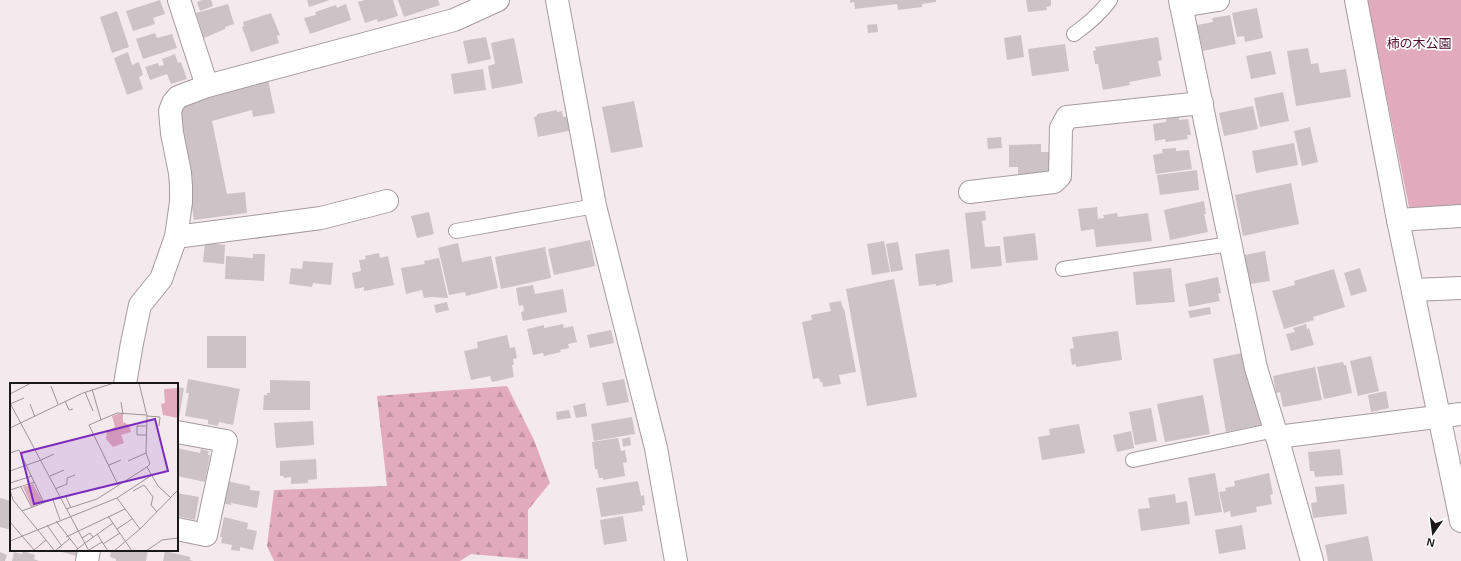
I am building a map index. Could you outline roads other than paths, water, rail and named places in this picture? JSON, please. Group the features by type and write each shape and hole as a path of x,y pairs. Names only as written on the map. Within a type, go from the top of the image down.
{"street":[{"path":"179,0 207,86"},
{"path":"125,383 140,305 161,279 176,237 181,202 181,186 172,133 170,111 178,97 207,86 454,20 498,0"},
{"path":"557,0 596,206 656,448 676,561"},
{"path":"1218,0 1181,3 1256,368 1312,561"},
{"path":"1356,0 1398,220 1438,417 1461,521"},
{"path":"970,192 1054,182 1060,176 1061,128 1067,117 1202,103"},
{"path":"176,237 321,218 387,201"},
{"path":"1398,220 1461,216"},
{"path":"1413,290 1461,288"},
{"path":"1276,433 1461,414"},
{"path":"178,432 226,441 206,535 178,530"},
{"path":"87,561 89,551"}],"lane":[{"path":"1074,34 1093,20 1110,0"},
{"path":"456,231 596,206"},
{"path":"1063,269 1230,244"},
{"path":"1133,460 1276,433"}],"park label":[{"name":"柿の木公園","path":"1419,43"}]}
